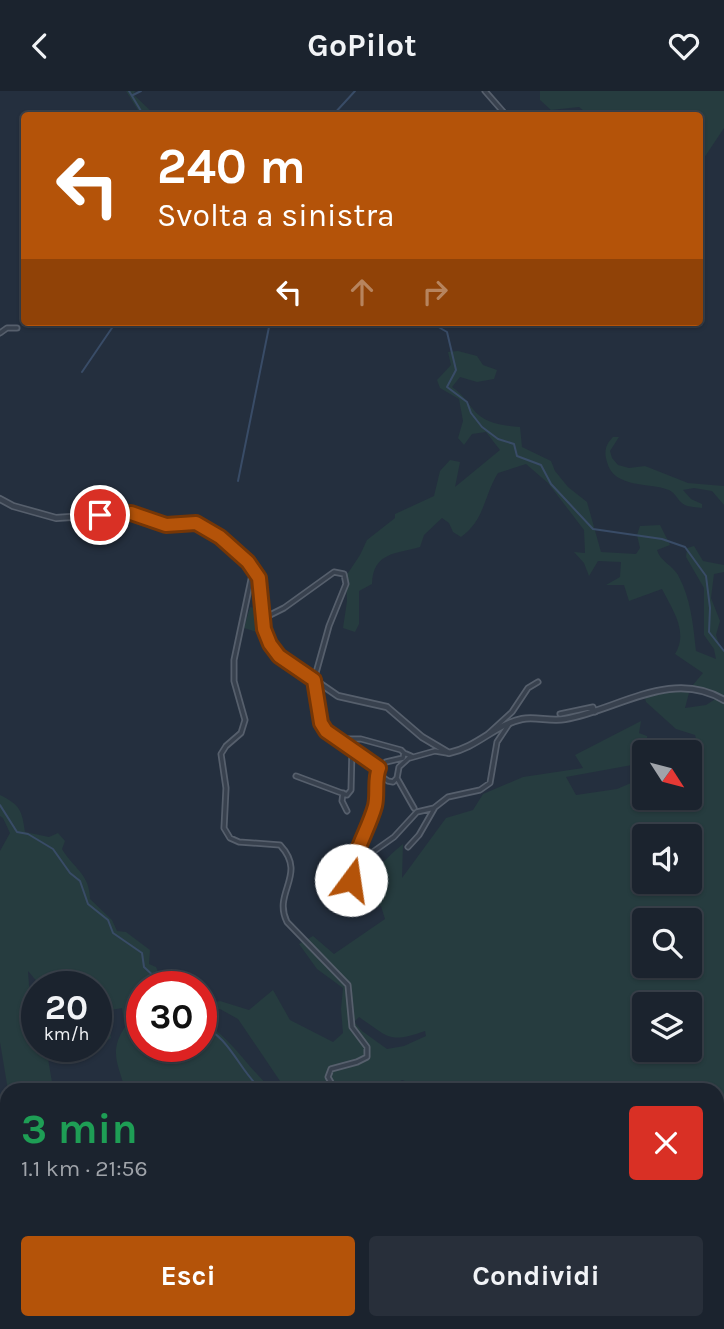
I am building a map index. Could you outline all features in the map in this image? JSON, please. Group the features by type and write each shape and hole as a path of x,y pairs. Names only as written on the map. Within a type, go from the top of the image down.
{"street":[{"path":"485,91 503,112"},
{"path":"0,333 7,328 17,328"},
{"path":"0,499 13,506 56,517 131,513 166,525 196,523 220,537 248,562 259,578 264,629 279,656 338,696 387,707 422,737 449,753"},
{"path":"253,570 234,660 234,681 245,720 241,733 226,746 222,754 226,788 224,828 230,838 239,842 280,845 290,856 292,867 282,912 287,922 348,985 352,1027 367,1047 367,1057 331,1069 328,1077 331,1083"},
{"path":"263,613 268,616 284,608 334,572 344,574 345,584 314,680 321,723 326,731 352,749 388,781 393,782 397,778 399,767 410,758 435,751 449,753 467,749 512,712 528,688 538,682"},
{"path":"489,733 523,719 562,720 595,712 638,696 679,688 697,688 724,700"},
{"path":"560,714 593,707 595,712"},
{"path":"404,753 403,758 386,762 378,770 376,802 354,862 352,883 359,882 370,854 403,830 417,813 434,808 448,797 480,790 490,783 497,742 509,724"},
{"path":"338,740 361,739 401,750 411,755 410,758"},
{"path":"296,776 347,795 351,790 352,749"},
{"path":"397,778 414,807"},
{"path":"343,793 342,801 346,811"},
{"path":"408,847 419,835 434,808"}],"green space":[{"path":"126,91 135,91 134,95 152,112 139,112"},
{"path":"540,91 724,91 724,128 703,160 703,112 585,112 579,107 551,110 540,100"},
{"path":"458,351 477,356 483,365 497,370 494,379 477,382 460,377 452,387 482,417 494,423 520,427 522,447 551,461 555,471 568,487 587,502 601,552 636,554 640,548 637,535 640,526 660,525 670,545 657,550 675,572 686,593 696,651 716,659 714,649 704,635 704,588 686,557 687,548 694,546 703,561 724,565 724,572 714,574 711,598 720,621 716,635 720,647 724,649 724,698 708,689 692,686 703,673 675,654 679,646 680,629 662,589 629,601 624,585 606,585 620,577 621,562 598,561 589,576 584,563 574,552 585,553 584,530 548,483 526,464 498,473 480,515 461,537 453,532 449,523 442,518 424,535 420,547 395,553 381,560 373,574 372,584 359,591 359,624 355,632 343,628 347,601 346,576 367,540 395,518 395,514 434,496 440,471 450,460 460,462 455,487 500,450 486,432 472,434 464,445 458,438 463,421 459,399 440,388 437,380 451,365 448,352"},
{"path":"613,437 619,437 610,451 618,465 629,468 645,466 688,483 724,486 724,505 712,491 694,488 683,490 691,499 702,504 702,508 691,507 683,504 669,490 624,481 617,477 611,471 606,455 607,446"},
{"path":"250,607 259,609 261,616 257,632 244,628"},
{"path":"690,689 685,708 706,705 717,698 724,703 724,1083 410,1083 402,1080 398,1083 279,1083 280,1081 238,1019 217,1009 217,1002 220,1001 249,1010 273,990 290,1020 333,1042 343,1033 343,988 317,969 299,944 313,936 334,954 385,919 381,906 370,909 373,879 382,864 403,844 402,878 446,818 473,810 483,794 523,777 583,768 575,755 641,721 639,733 647,736 647,739 632,740 632,765 566,777 576,795 617,789 632,780 632,810 702,810 702,740 696,740 695,735 676,729 646,702 645,697","holes":["359,1017 383,1034 396,1038 425,1031 426,1036 404,1046 387,1049 354,1022"]},
{"path":"0,795 19,809 25,832 49,837 58,833 65,841 62,849 66,856 87,883 90,899 112,920 117,931 126,932 150,950 149,964 158,971 126,971 126,1062 217,1062 217,1031 265,1083 123,1083 116,1051 125,1027 122,1008 112,1010 112,971 21,971 21,1062 49,1062 52,1082 7,1083 0,1042 0,851 10,833 0,816"}],"waterway":[{"path":"129,91 143,112"},
{"path":"133,95 141,91"},
{"path":"336,112 355,91"},
{"path":"82,372 113,326"},
{"path":"238,481 269,326"},
{"path":"437,326 447,332 456,370 447,387 467,402 471,413 482,427 498,439 514,444 517,456 541,465 551,484 593,529 662,539 685,547 706,576 710,608 709,632 724,651"},
{"path":"0,805 17,832 28,834 53,849 70,873 80,881 88,904 108,920 113,933 142,953 144,967 148,971"},
{"path":"217,1036 254,1083"}],"route":[{"path":"100,515 131,513 166,525 196,523 220,537 248,562 259,578 264,629 270,644 279,656 314,680 321,723 326,731 379,768 376,802 352,867 351,880"}]}
